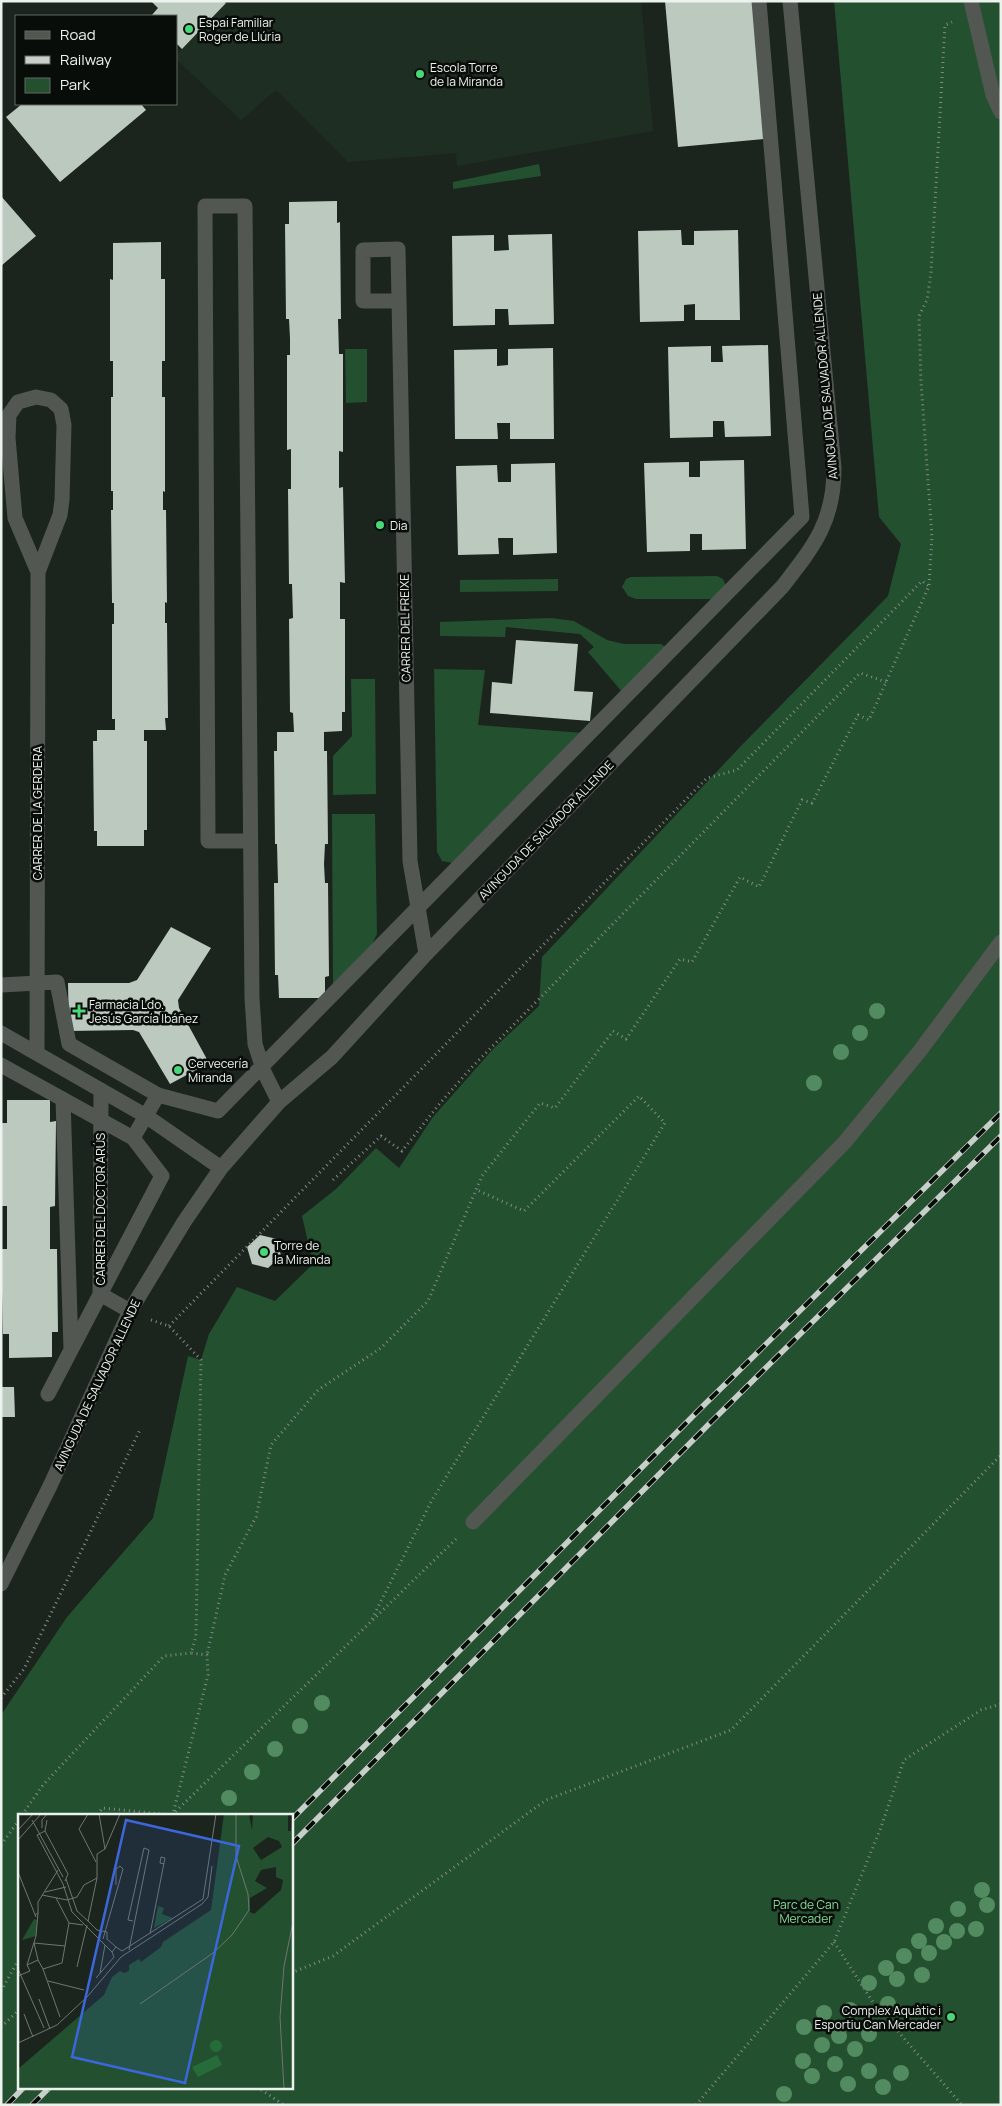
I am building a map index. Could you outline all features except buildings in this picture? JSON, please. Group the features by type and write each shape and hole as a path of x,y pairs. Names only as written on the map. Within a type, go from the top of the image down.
{"street":[{"path":"1,985 57,982 69,1044 158,1095 218,1111 802,517 759,1"},
{"name":"AVINGUDA DE SALVADOR ALLENDE","path":"1,1584 50,1486 130,1311 184,1222 221,1168 279,1102 332,1057 426,954 782,587 819,536 828,515 834,493 831,434 790,1"},
{"path":"972,8 993,95 1001,112"},
{"path":"250,841 208,841 205,206 245,206 252,998 255,1044 262,1066 279,1102"},
{"name":"CARRER DEL FREIXE","path":"399,301 410,860 426,954"},
{"name":"CARRER DE LA GERDERA","path":"37,1054 38,572 60,515 64,425 61,409 51,400 36,397 18,402 13,408 9,415 8,438 15,518 38,572"},
{"path":"473,1522 844,1143 919,1052 1001,942"},
{"path":"1,1034 146,1116 221,1168"},
{"path":"1,1065 133,1138 162,1176 48,1394"},
{"name":"CARRER DEL DOCTOR ARÚS","path":"101,1090 100,1294 130,1311"},
{"path":"133,1138 158,1095"},
{"path":"63,1100 71,1350"}],"path":[{"path":"172,1814 208,1675 207,1655 225,1575 256,1517 271,1445 318,1390 381,1348 428,1301 482,1176 540,1103 556,1108 613,1030 626,1039 680,959 692,962 740,877 758,887 802,800 812,803 858,715 869,720 886,682 928,586 932,537 921,382 919,316 927,300 931,273 944,25 972,8"},
{"path":"169,1326 707,778 737,770 922,581 928,586"},
{"path":"333,1180 382,1136 402,1151 472,1067 860,672 886,682"},
{"path":"370,1622 432,1500 666,1123 639,1096 524,1211 476,1190"},
{"path":"130,1311 169,1326 201,1360 196,1637 191,1653"},
{"path":"1,1698 24,1669 140,1430"},
{"path":"292,1973 333,1956 546,1800 730,1730 1001,1455"},
{"path":"173,1814 473,1522"},
{"path":"23,1814 43,1786 164,1656 191,1653 207,1655"},
{"path":"696,2105 834,1942 880,1830 904,1760 981,1710 1001,1704"},
{"path":"99,1814 102,1808 162,1814"},
{"path":"1,1845 18,1821"},
{"path":"834,1942 874,2004 962,2105"},
{"path":"1,1990 18,1961"},
{"path":"1,2027 18,2011"},
{"path":"258,2088 284,2105"}],"shaded area":[{"name":"Escola Torre de la Miranda","path":"227,1 641,1 653,131 457,166 456,153 348,162 276,90 241,120 178,61 178,53"}],"green space":[{"name":"Parc de Can Mercader","path":"834,1 1001,1 1001,2105 1,2105 1,1715 67,1617 153,1518 188,1356 201,1360 209,1334 237,1287 275,1301 313,1264 302,1216 336,1189 376,1148 399,1168 433,1117 494,1048 539,1006 542,957 739,748 888,596 901,544 879,517"},
{"path":"539,164 541,176 453,189 453,182"},
{"path":"345,349 367,349 367,402 346,403"},
{"path":"717,576 723,579 726,586 718,599 636,599 628,596 622,587 626,579 631,577"},
{"path":"558,579 558,591 460,592 460,580"},
{"path":"551,618 574,621 607,640 624,644 661,644 667,648 623,693 588,652 594,647 580,634 506,627 505,637 440,636 440,622"},
{"path":"434,669 485,670 478,725 583,733 453,863 442,861 437,852"},
{"path":"351,679 375,679 376,794 333,795 333,756 352,736"},
{"path":"332,814 375,814 377,934 368,953 333,989"}],"railway":[{"path":"292,1819 703,1406 1001,1113"},
{"path":"292,1844 711,1422 1001,1136"},
{"path":"7,2105 23,2088"},
{"path":"32,2105 49,2088"}],"place":[{"name":"Espai Familiar Roger de Llúria","path":"189,29"},
{"name":"Escola Torre de la Miranda","path":"420,74"},
{"name":"Dia","path":"380,525"},
{"name":"Farmacia Ldo. Jesús García Ibáñez","path":"79,1011"},
{"name":"Cervecería Miranda","path":"178,1070"},
{"name":"Torre de la Miranda","path":"264,1252"},
{"name":"Complex Aquàtic i Esportiu Can Mercader","path":"951,2017"}]}
